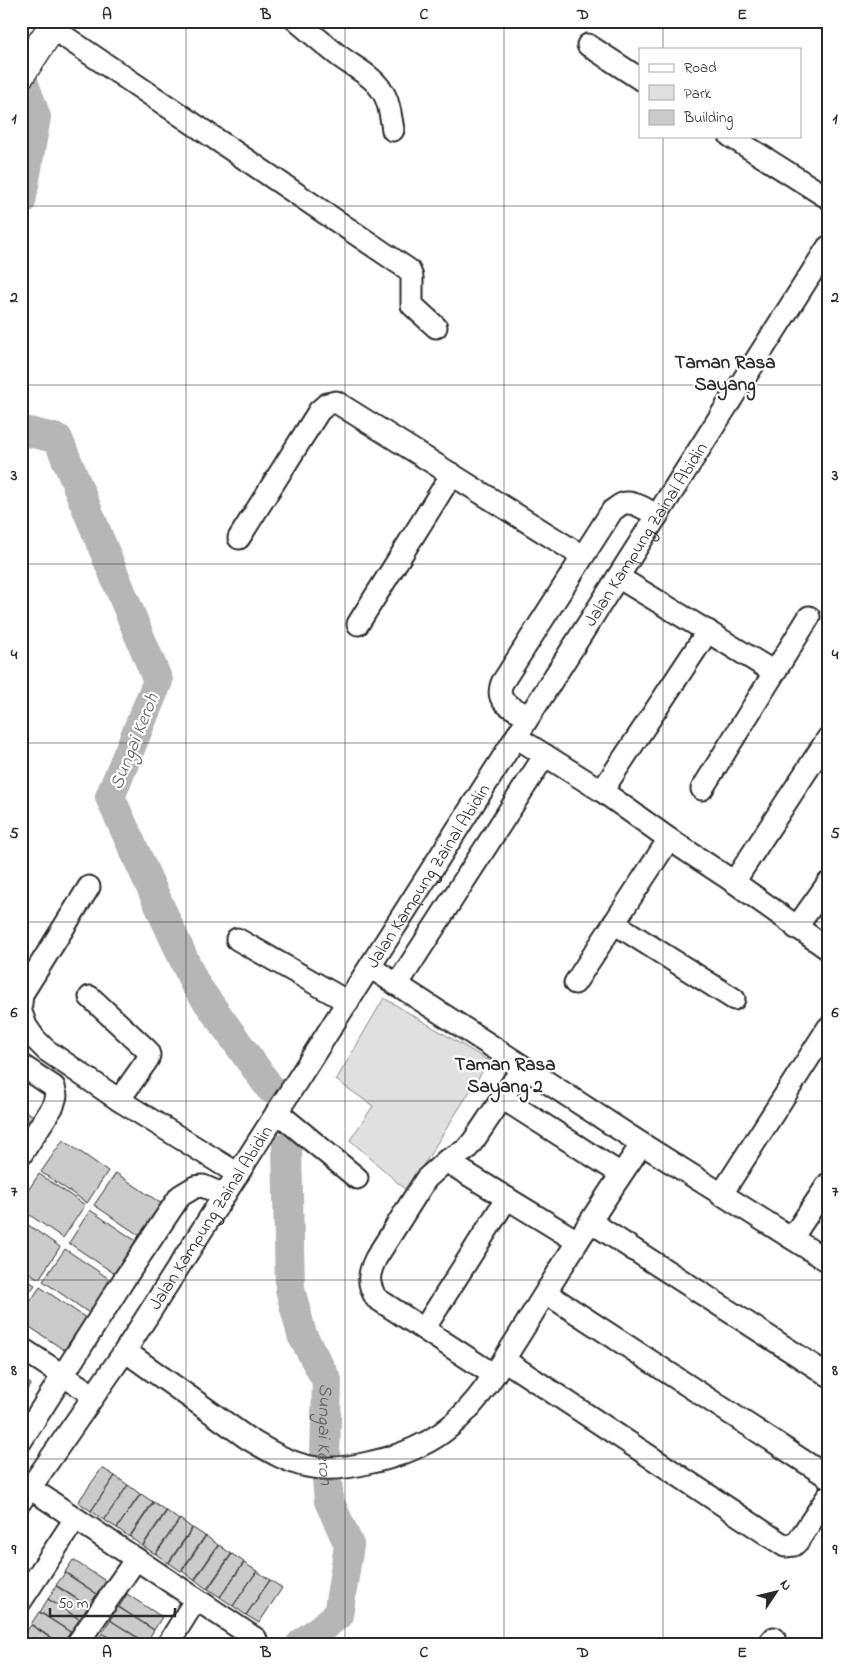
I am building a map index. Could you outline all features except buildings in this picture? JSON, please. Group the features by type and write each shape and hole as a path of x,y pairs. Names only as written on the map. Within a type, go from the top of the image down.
{"main road":[{"path":"21,74 49,33"}],"street":[{"path":"297,21 340,57 368,76 378,86 389,106 392,130"},
{"path":"49,33 409,270 412,277 412,305 436,328"},
{"path":"588,45 639,78"},
{"path":"733,138 828,198"},
{"name":"Jalan Kampung Zainal Abidin","path":"26,1494 125,1351 828,247"},
{"path":"239,538 319,411 327,404 336,402 582,556"},
{"path":"358,624 452,474"},
{"path":"530,716 504,703 499,691 502,683 582,556 612,511 620,505 626,502 657,516"},
{"path":"618,577 774,672"},
{"path":"702,789 809,617"},
{"path":"602,791 708,631"},
{"path":"516,737 602,791 828,949"},
{"path":"734,882 828,738"},
{"path":"397,984 545,755"},
{"path":"575,983 669,838"},
{"path":"796,928 828,883"},
{"path":"21,1004 22,994 89,887"},
{"path":"614,923 734,999"},
{"path":"237,939 348,1002"},
{"path":"370,967 721,1195 828,1261"},
{"path":"90,997 147,1050 150,1055 119,1100"},
{"path":"21,1012 30,1033 46,1050 119,1100 238,1174"},
{"path":"721,1195 828,1028"},
{"path":"21,1065 54,1087 56,1096 53,1106 21,1155"},
{"path":"523,1067 466,1150 446,1161 426,1179 370,1270 371,1289 376,1298 424,1329 499,1367 785,1546 794,1545 798,1541 828,1496"},
{"path":"502,1098 621,1174"},
{"path":"277,1112 356,1178"},
{"path":"125,1351 247,1438 268,1451 300,1466 327,1469 390,1458 430,1441 462,1415 499,1367 577,1241 642,1144"},
{"path":"446,1161 577,1241"},
{"path":"792,1238 828,1184"},
{"path":"21,1441 123,1281 180,1196 195,1187 203,1186 224,1195"},
{"path":"424,1329 507,1198"},
{"path":"590,1222 828,1375"},
{"path":"546,1293 828,1478"},
{"path":"21,1348 93,1395"},
{"path":"26,1494 75,1518 256,1639"},
{"path":"21,1601 75,1518"},
{"path":"77,1644 136,1559"},
{"path":"168,1644 196,1599"}],"green space":[{"path":"384,998 489,1061 407,1191 350,1140 373,1106 336,1080"}],"waterway":[{"name":"Sungai Keroh","path":"21,76 36,117 21,202"},
{"name":"Sungai Keroh","path":"21,430 58,439 158,681 110,797 195,984 270,1088"},
{"name":"Sungai Keroh","path":"287,1147 290,1289 302,1335 327,1381 325,1458 329,1501 349,1545 338,1615 301,1644"}],"district":[{"name":"Taman Rasa Sayang","path":"725,372"},
{"name":"Taman Rasa Sayang 2","path":"505,1074"}]}
